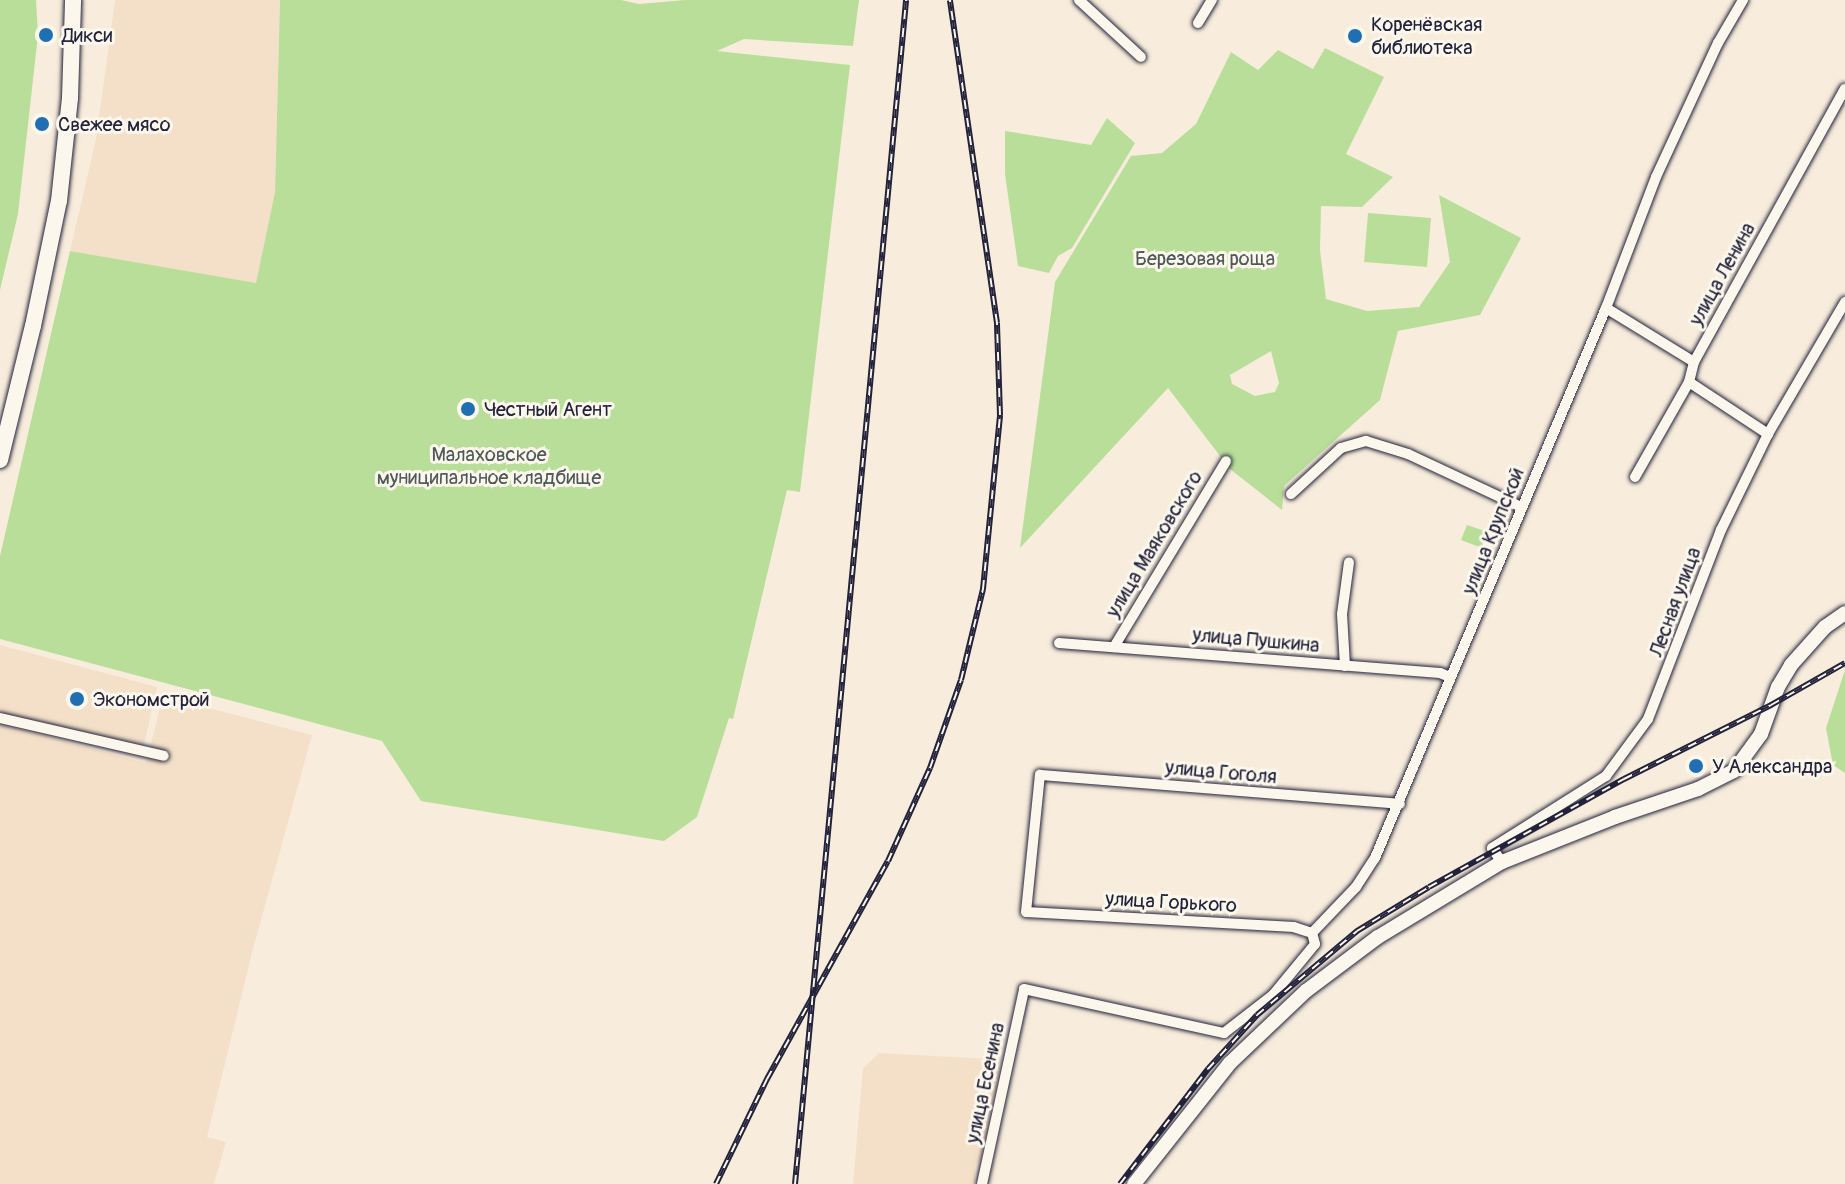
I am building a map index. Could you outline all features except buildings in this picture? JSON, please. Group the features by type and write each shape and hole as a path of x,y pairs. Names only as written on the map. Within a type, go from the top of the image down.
{"main road":[{"path":"0,460 33,326 59,201 70,98 73,0"},
{"path":"1134,1184 1211,1084 1306,991 1378,937 1502,862 1615,817 1698,789 1734,771 1761,734 1778,687 1791,665 1825,627 1845,613"}],"street":[{"path":"1079,0 1141,57"},
{"path":"1198,23 1212,0"},
{"name":"улица Крупской","path":"1024,989 1224,1033 1273,995 1315,944 1312,933 1356,887 1375,858 1400,804 1450,677 1606,308 1656,177 1718,43 1743,0"},
{"name":"улица Ленина","path":"1635,477 1689,382 1694,362 1845,89"},
{"name":"Лесная улица","path":"1502,862 1492,848 1606,776 1648,719 1670,670 1705,565 1768,434 1845,302"},
{"path":"1606,308 1694,362"},
{"path":"1689,382 1768,434"},
{"path":"1291,494 1341,448 1366,441 1408,454 1521,507"},
{"name":"улица Маяковского","path":"1114,647 1226,461"},
{"path":"1345,666 1342,614 1349,562"},
{"name":"улица Пушкина","path":"1059,643 1440,673 1450,677"},
{"path":"0,718 164,756"},
{"name":"улица Гоголя","path":"1026,912 1040,775 1400,804"},
{"name":"улица Горького","path":"1026,912 1294,927 1312,933"},
{"name":"улица Есенина","path":"982,1184 1024,989"}],"shaded area":[{"path":"115,0 280,0 275,192 256,284 70,251 96,139"},
{"name":"Экономстрой","path":"0,645 157,687 143,749 0,713"},
{"path":"163,696 312,735 252,953 207,1137 226,1142 214,1184 0,1184 0,724 146,763"},
{"path":"879,1053 992,1059 1000,1069 981,1159 975,1165 975,1184 853,1184 863,1068"}],"green space":[{"path":"0,0 36,0 38,35 18,214 0,290"},
{"name":"Малаховское муниципальное кладбище","path":"280,0 621,0 639,4 685,0 859,0 853,46 744,39 717,51 850,65 800,492 787,490 733,719 729,718 697,817 664,841 421,801 382,741 0,639 0,556 70,251 256,283 275,192"},
{"name":"Березовая роща","path":"1325,48 1384,77 1346,154 1393,177 1362,207 1321,206 1320,250 1326,299 1367,311 1419,307 1450,262 1439,195 1521,238 1480,315 1398,331 1380,400 1284,486 1282,510 1230,469 1168,388 1020,548 1055,282 1131,156 1162,153 1196,124 1231,52 1258,70 1278,50 1313,69","holes":["1271,351 1279,383 1275,392 1255,396 1232,384 1230,375"]},
{"path":"1107,118 1135,143 1072,248 1058,256 1049,273 1018,266 1005,174 1005,131 1091,145"},
{"path":"1368,213 1431,218 1427,267 1364,262"},
{"path":"1467,525 1488,532 1482,548 1461,540"},
{"path":"1845,670 1845,773 1833,765 1826,728"}],"railway":[{"path":"795,1184 906,0"},
{"path":"716,1184 767,1079 888,861 930,768 961,680 983,589 1000,415 997,323 950,0"},
{"path":"1120,1184 1208,1069 1257,1015 1357,931 1429,887 1624,779 1771,705 1845,663"}],"place":[{"name":"Дикси","path":"46,35"},
{"name":"Коренёвская библиотека","path":"1355,36"},
{"name":"Свежее мясо","path":"42,124"},
{"name":"Честный Агент","path":"468,409"},
{"name":"Экономстрой","path":"77,699"},
{"name":"У Александра","path":"1696,766"}]}
